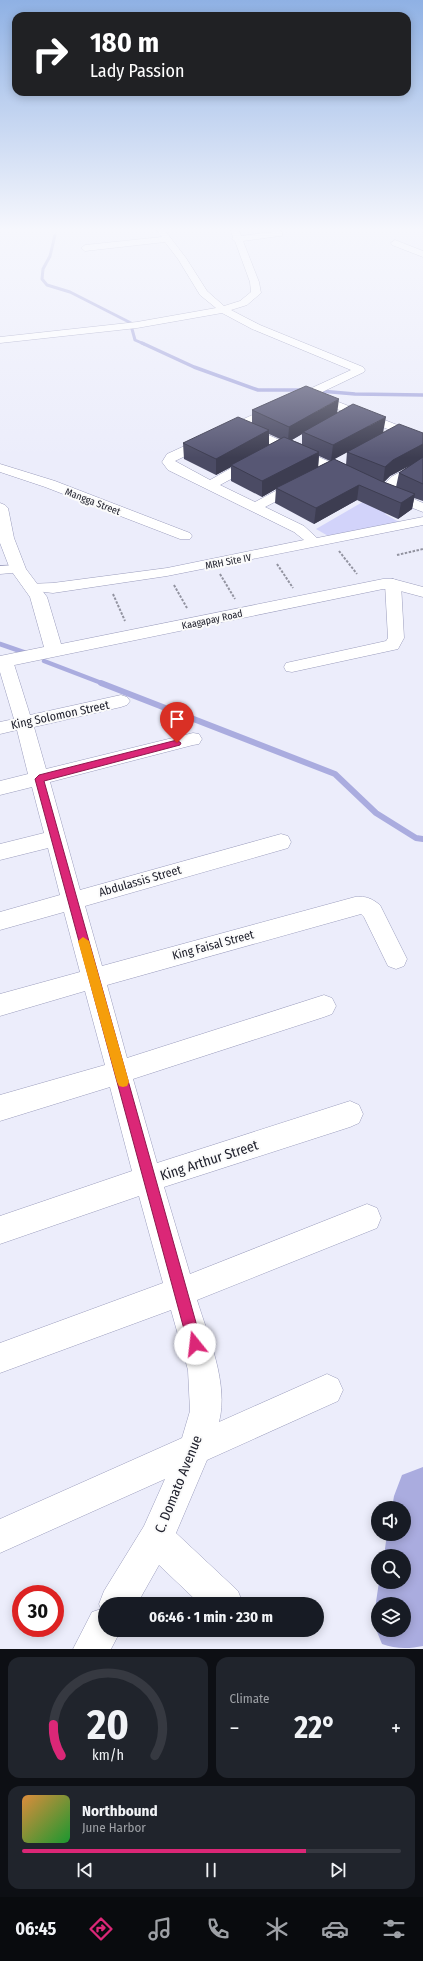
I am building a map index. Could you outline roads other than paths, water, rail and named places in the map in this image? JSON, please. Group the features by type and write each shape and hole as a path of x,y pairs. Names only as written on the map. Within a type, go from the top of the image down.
{"street":[{"path":"218,305 224,310 256,327 359,369 171,457 168,462 173,467 299,529 308,536 313,543"},
{"path":"0,340 168,322 224,310 237,305"},
{"path":"307,394 423,439"},
{"path":"337,420 353,412"},
{"path":"237,426 289,446 358,480"},
{"path":"384,438 400,430"},
{"path":"210,485 289,446"},
{"path":"255,507 345,461"},
{"path":"384,492 396,480 423,464"},
{"name":"Mangga Street","path":"0,468 50,484 185,536"},
{"path":"371,486 423,508"},
{"path":"0,508 6,538 18,569 38,597 54,651"},
{"name":"MRH Site IV","path":"32,587 53,588 167,572 423,521"},
{"path":"0,570 18,569"},
{"name":"Kaagapay Road","path":"3,662 383,584 394,584 423,592"},
{"path":"292,667 392,645 396,638 394,584"},
{"name":"C. Domato Avenue","path":"3,662 12,725 39,779 148,1179 203,1370 206,1411 195,1450 156,1538 122,1597"},
{"name":"King Solomon Street","path":"12,725 121,701"},
{"path":"0,788 193,739"},
{"path":"0,852 54,838"},
{"name":"Abdulassis Street","path":"0,921 281,842"},
{"name":"King Faisal Street","path":"0,1005 348,908 365,905 372,911 396,959"},
{"path":"0,1108 120,1072 324,1006"},
{"name":"King Arthur Street","path":"0,1230 148,1179 350,1114"},
{"path":"0,1358 180,1292 367,1218"},
{"path":"0,1536 328,1390"},
{"path":"156,1538 218,1597"},
{"path":"91,1649 98,1637"}],"waterway":[{"path":"95,305 131,323"},
{"path":"132,329 135,340 144,344"},
{"path":"142,343 194,367 258,390 304,390"},
{"path":"320,391 355,394 423,395"},
{"path":"0,644 26,653"},
{"path":"44,661 104,684"},
{"path":"101,683 335,774 376,813 416,838 423,839"},
{"path":"408,1597 423,1496"}]}
